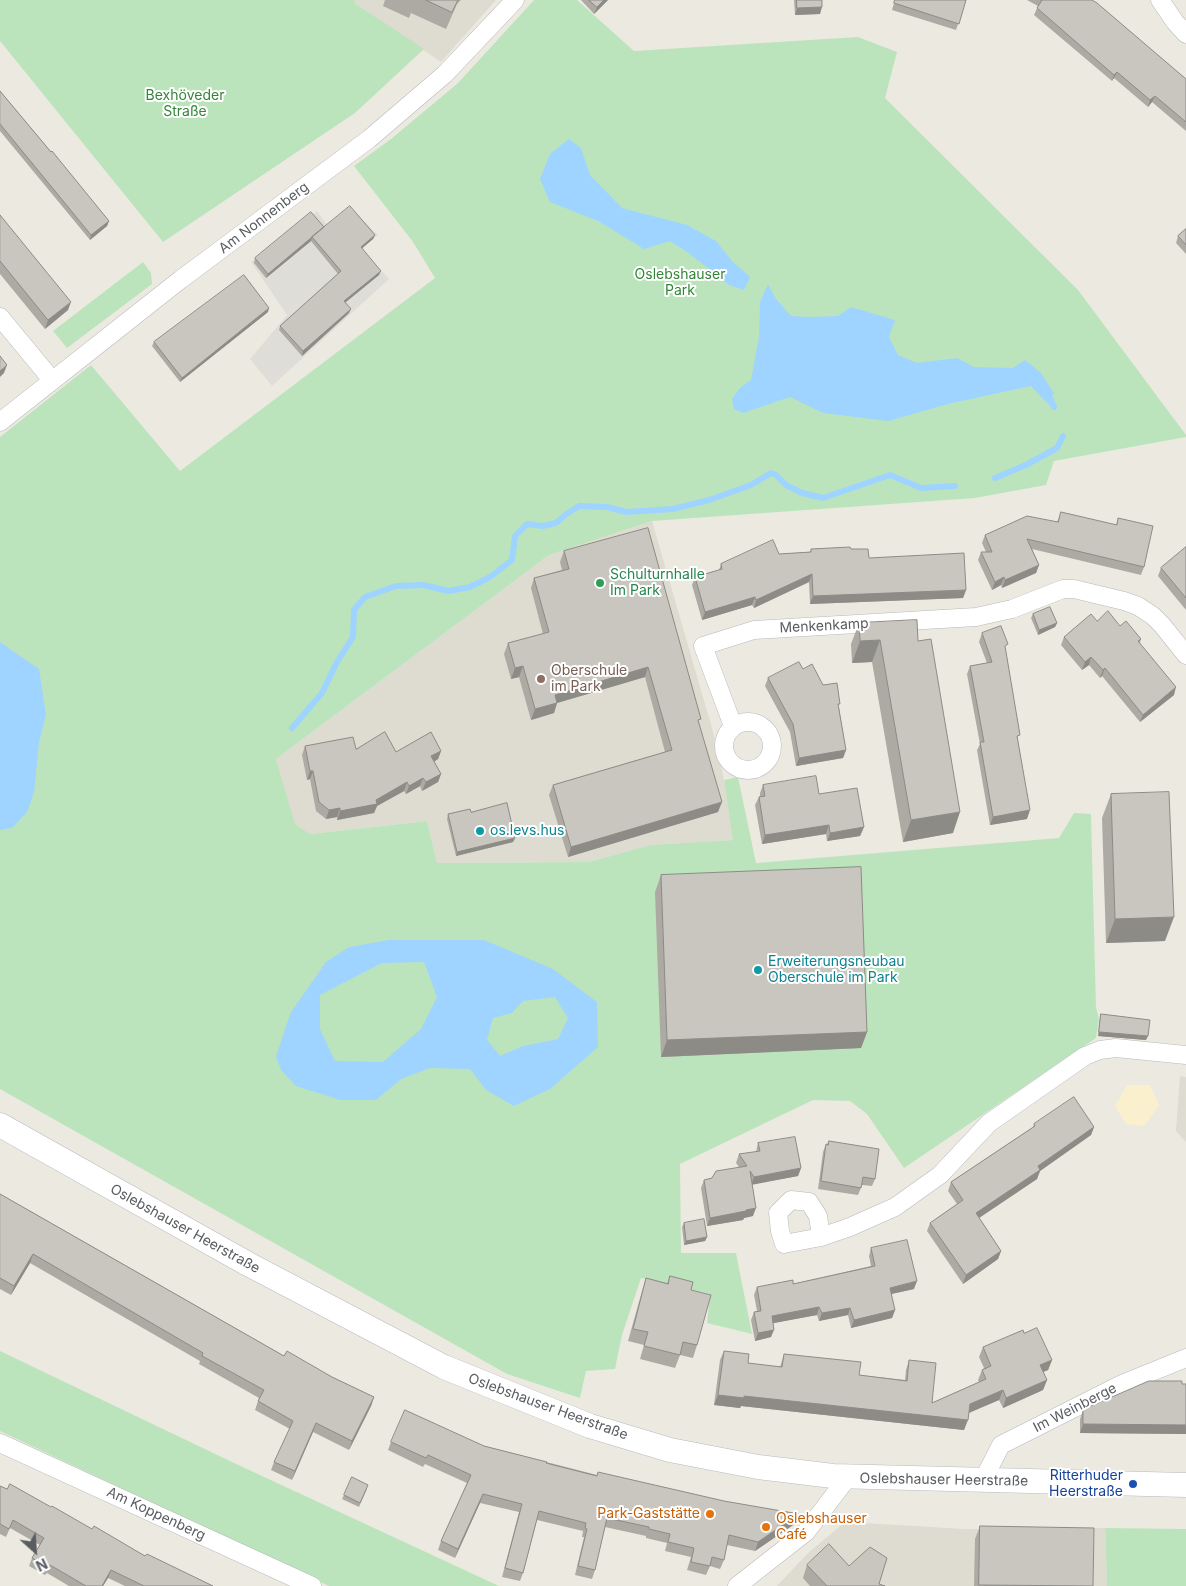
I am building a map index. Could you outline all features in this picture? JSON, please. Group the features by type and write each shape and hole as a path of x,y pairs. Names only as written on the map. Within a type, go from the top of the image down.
{"main road":[{"name":"Oslebshauser Heerstraße","path":"0,1126 297,1291 444,1367 590,1426 670,1450 758,1467 848,1477 1186,1485"}],"street":[{"name":"Am Nonnenberg","path":"0,422 180,280 369,140 445,74 515,0"},
{"path":"1160,0 1186,34"},
{"path":"0,317 52,380"},
{"name":"Menkenkamp","path":"733,726 702,646 754,630 976,617 1012,609 1063,589 1074,589 1138,606 1162,625 1186,655"},
{"path":"822,1237 850,1227 895,1206 940,1175 988,1123 1085,1056 1100,1050 1116,1048 1186,1055"},
{"name":"Im Weinberge","path":"983,1480 1001,1445 1122,1384 1186,1358"},
{"name":"Am Koppenberg","path":"0,1443 312,1586"},
{"path":"737,1586 806,1532 848,1477"}],"shaded area":[{"path":"354,0 496,0 441,62 356,4"},
{"path":"351,208 378,235 361,249 389,279 272,386 250,359 287,315 251,262 317,211 328,226"},
{"name":"Oberschule im Park","path":"652,521 712,728 724,780 734,840 650,845 589,862 437,863 427,821 310,834 294,824 276,759 549,555"},
{"path":"1180,1076 1186,1077 1186,1142 1176,1131"},
{"path":"845,1522 965,1529 1105,1528 1107,1586 777,1586 808,1553"}],"green space":[{"name":"Bexhöveder Straße","path":"0,0 354,0 356,4 424,49 355,113 163,242 0,41"},
{"name":"Oslebshauser Park","path":"534,0 577,0 634,51 858,37 897,52 885,98 1078,290 1186,435 1186,437 1054,461 1046,485 975,498 652,521 549,555 276,759 295,824 310,834 427,821 437,863 589,862 650,845 733,840 724,780 738,777 756,863 1059,838 1074,813 1091,814 1096,1007 1099,1019 1096,1038 904,1168 867,1114 850,1101 813,1100 680,1164 681,1253 736,1253 752,1334 707,1323 710,1294 641,1278 622,1335 615,1369 586,1371 580,1398 507,1374 0,1089 0,437 91,365 180,471 435,278 413,242 354,166 391,139 458,83"},
{"path":"143,262 151,273 152,284 67,348 53,331"},
{"path":"0,1351 232,1462 499,1586 329,1586 0,1431"},
{"path":"1105,1528 1186,1529 1186,1586 1107,1586"}],"sand":[{"path":"1127,1085 1150,1085 1159,1105 1144,1126 1126,1124 1115,1106"}],"water":[{"path":"569,139 581,148 590,175 622,208 687,225 716,241 732,261 750,277 744,290 729,285 690,254 670,241 644,249 598,221 550,202 540,179 550,154"},
{"path":"768,284 776,299 791,316 838,316 851,307 895,320 889,337 898,355 917,363 957,358 974,367 1013,368 1025,360 1040,372 1054,393 1049,405 1031,386 952,403 888,421 823,413 790,397 743,413 734,409 732,399 740,388 751,380 759,337 760,302"},
{"path":"0,642 39,669 46,715 39,742 34,793 27,812 12,828 0,830"},
{"path":"389,940 484,940 553,969 597,1002 598,1047 550,1089 514,1106 486,1090 470,1069 430,1068 401,1079 376,1100 340,1100 296,1086 281,1070 276,1056 291,1012 326,962 349,947","holes":["424,962 437,997 421,1029 383,1062 335,1061 320,1029 320,995 382,963","555,997 568,1018 558,1039 523,1046 500,1056 487,1040 493,1018 512,1013 523,1001"]}],"building":[{"path":"426,0 458,0 452,12"},
{"path":"589,0 604,0 597,7"},
{"path":"797,0 822,0 822,7 797,8"},
{"path":"895,0 966,0 959,24 894,3"},
{"path":"1042,0 1092,0 1097,3 1186,79 1186,122 1155,96 1150,100 1117,72 1114,75 1037,8"},
{"path":"0,91 109,221 91,235 0,124"},
{"path":"350,206 375,235 361,247 381,271 344,301 351,309 303,351 280,326 341,271 312,237"},
{"path":"311,212 324,227 268,274 255,258"},
{"path":"0,215 71,302 48,320 0,261"},
{"path":"1186,229 1186,245 1178,236"},
{"path":"244,275 269,308 182,378 154,342"},
{"path":"0,356 7,365 0,371"},
{"path":"1061,512 1117,525 1118,518 1153,526 1144,567 1027,539 1039,565 1005,580 1004,577 995,582 981,552 992,552 985,535 1027,516 1058,522"},
{"path":"648,528 701,719 698,720 722,802 571,847 553,785 672,750 648,667 555,695 557,703 535,709 523,666 515,668 508,643 549,632 534,578 569,569 564,551"},
{"path":"773,540 779,554 811,552 811,549 850,547 851,549 868,549 869,558 964,553 966,590 813,596 812,574 756,600 755,597 705,612 695,577 722,569 721,564"},
{"path":"1186,547 1186,598 1161,568"},
{"path":"1050,607 1057,623 1039,630 1033,614"},
{"path":"1108,611 1120,626 1126,621 1141,639 1138,641 1176,687 1143,715 1105,668 1103,670 1091,657 1085,662 1064,637 1091,614 1097,621"},
{"path":"917,620 918,641 931,639 960,812 911,820 880,640 860,641 859,623"},
{"path":"1001,626 1008,644 1005,646 1020,735 1017,736 1030,810 993,817 980,742 984,742 970,666 992,662 982,633"},
{"path":"799,662 803,669 812,664 823,685 837,683 840,704 838,704 846,750 799,758 793,724 768,678"},
{"path":"385,732 396,752 431,732 441,751 431,756 441,774 426,782 423,778 409,786 407,782 376,800 377,804 340,811 340,808 329,810 319,802 313,771 310,771 305,746 353,737 356,749"},
{"path":"816,776 819,794 857,788 864,827 830,833 829,825 765,835 759,797 765,796 763,785"},
{"path":"1169,792 1174,917 1115,919 1111,794"},
{"name":"os.levs.hus","path":"507,803 515,838 457,852 448,814 470,809 471,812"},
{"name":"Erweiterungsneubau Oberschule im Park","path":"861,867 867,1032 667,1040 661,875"},
{"path":"1101,1014 1150,1020 1148,1036 1099,1032"},
{"path":"1074,1097 1094,1127 1038,1166 1040,1170 976,1213 1001,1251 966,1275 930,1223 963,1200 951,1182 1035,1126 1034,1124"},
{"path":"795,1137 801,1168 754,1177 750,1171 756,1208 710,1218 704,1180 712,1178 716,1171 747,1166 739,1154 760,1151 758,1143"},
{"path":"829,1141 879,1149 875,1179 863,1177 861,1188 821,1181 826,1144 828,1145"},
{"path":"0,1194 284,1356 287,1351 332,1377 374,1397 352,1441 316,1423 295,1471 274,1462 293,1421 258,1401 264,1390 202,1356 203,1353 33,1254 14,1286 0,1278"},
{"path":"704,1219 707,1237 686,1241 684,1223"},
{"path":"907,1240 917,1281 890,1288 895,1310 854,1320 850,1308 822,1313 819,1307 772,1316 774,1330 758,1333 754,1312 761,1311 757,1287 793,1280 793,1284 875,1266 871,1248"},
{"path":"670,1276 693,1282 691,1290 711,1295 697,1345 683,1342 680,1355 644,1346 648,1332 633,1329 646,1278 668,1284"},
{"path":"1037,1328 1052,1360 1040,1365 1047,1380 1006,1398 1003,1390 970,1404 968,1420 744,1396 744,1398 718,1395 724,1351 749,1354 748,1363 782,1367 784,1354 861,1362 859,1375 907,1381 909,1360 936,1363 932,1403 986,1379 982,1370 991,1366 983,1347 1023,1330 1024,1333"},
{"path":"1149,1381 1182,1381 1182,1384 1186,1384 1186,1425 1083,1424 1083,1410"},
{"path":"405,1410 484,1446 546,1463 597,1476 598,1472 724,1501 799,1514 758,1542 729,1535 724,1560 712,1557 710,1566 691,1562 694,1548 668,1542 670,1534 649,1529 649,1527 607,1518 595,1570 578,1566 587,1529 585,1528 586,1523 539,1511 523,1573 505,1568 522,1504 483,1494 458,1549 441,1541 471,1475 428,1455 426,1458 391,1442"},
{"path":"352,1477 368,1485 360,1503 344,1495"},
{"path":"10,1484 92,1529 94,1526 145,1556 147,1554 213,1586 144,1586 111,1570 102,1586 86,1586 50,1565 48,1567 32,1558 44,1538 13,1520 9,1529 0,1524 0,1486 7,1489"},
{"path":"980,1526 1094,1528 1093,1586 979,1585"},
{"path":"829,1544 849,1566 870,1547 887,1558 879,1584 885,1586 827,1586 807,1565"}],"waterway":[{"path":"1051,400 1054,407"},
{"path":"995,478 1026,465 1057,448 1063,436"},
{"path":"292,728 322,693 337,662 353,637 354,610 365,597 396,586 423,585 449,591 470,587 490,577 512,560 515,536 527,524 543,526 556,523 579,506 607,507 626,512 673,509 709,500 751,485 771,473 776,475 786,485 802,493 823,498 890,475 921,488 955,486"}],"place":[{"name":"Schulturnhalle Im Park","path":"600,583"},
{"name":"Oberschule im Park","path":"541,679"},
{"name":"os.levs.hus","path":"480,831"},
{"name":"Erweiterungsneubau Oberschule im Park","path":"758,970"},
{"name":"Ritterhuder Heerstraße","path":"1133,1484"},
{"name":"Park-Gaststätte","path":"710,1514"},
{"name":"Oslebshauser Café","path":"766,1527"}]}
